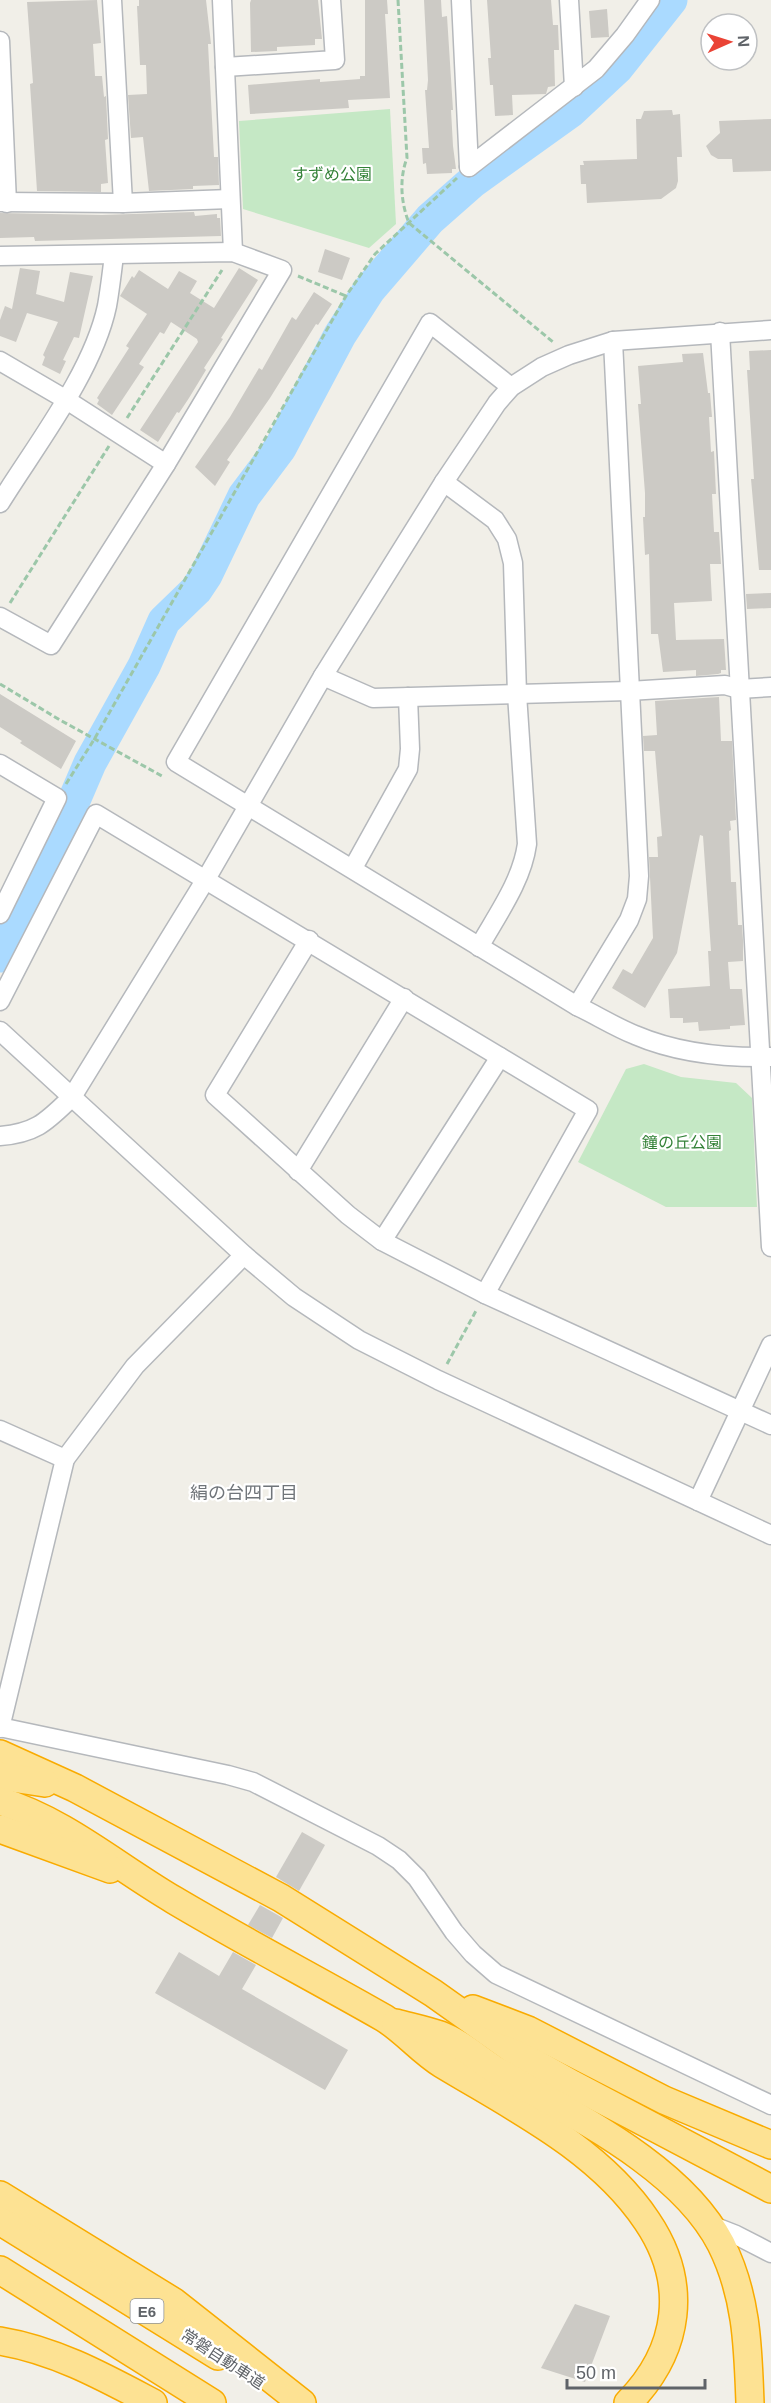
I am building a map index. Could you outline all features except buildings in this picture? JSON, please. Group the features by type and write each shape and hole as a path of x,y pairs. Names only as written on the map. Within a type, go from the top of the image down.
{"highway":[{"path":"0,1754 75,1788 281,1898 433,1993 519,2054 771,2189"},
{"path":"0,1776 75,1788"},
{"path":"0,1801 44,1817 83,1840 134,1877 251,1946 387,2020 438,2061 567,2143 605,2173 629,2197 647,2221 668,2265 674,2289 674,2312 669,2339 643,2388 628,2403"},
{"path":"0,1829 134,1877"},
{"path":"433,1993 528,2031 664,2100 771,2145"},
{"path":"387,2020 442,2035 615,2141 676,2187 708,2224 720,2242 730,2264 747,2327 750,2403"},
{"path":"0,2195 174,2301 302,2403"},
{"name":"常磐自動車道","path":"0,2221 292,2403"},
{"name":"E6","path":"0,2270 212,2403"},
{"path":"0,2341 71,2361 153,2403"}],"street":[{"path":"112,0 123,203"},
{"path":"222,0 233,252"},
{"path":"225,67 335,60 331,0"},
{"path":"461,0 469,167"},
{"path":"569,0 574,87"},
{"path":"469,167 596,69 625,35 650,0"},
{"path":"0,41 4,203 123,203 230,199"},
{"path":"0,256 233,252 282,270 166,464 51,645 0,617"},
{"path":"0,503 89,357 106,307 114,255"},
{"path":"511,387 430,323 176,762 577,1006 635,1035 678,1049 719,1056 765,1057"},
{"path":"0,1136 44,1124 72,1097 206,879 323,676 444,482 497,403 511,387 543,367 569,355 613,341 771,330"},
{"path":"720,333 755,936 765,1057 771,1247"},
{"path":"577,1006 629,920 637,899 639,876 613,341"},
{"path":"0,361 65,399 166,464"},
{"path":"444,482 495,520 507,539 513,563 516,693 526,844 525,861 479,947"},
{"path":"323,676 373,698 629,691 725,685 740,689 771,687"},
{"path":"353,868 408,769 410,749 408,697"},
{"path":"0,764 57,798 0,914"},
{"path":"0,1000 96,814 309,940 588,1110 485,1294"},
{"path":"309,940 215,1095 348,1215 382,1241 485,1294 771,1425"},
{"path":"298,1171 404,998"},
{"path":"0,1031 244,1255 294,1297 359,1340 438,1380 771,1535"},
{"path":"382,1241 500,1057"},
{"path":"244,1255 135,1366 65,1459 0,1728 253,1782 378,1846 399,1860 417,1878 473,1954 496,1974 771,2105"},
{"path":"698,1501 771,1345"},
{"path":"0,1430 65,1459"},
{"path":"708,2224 771,2253"}],"path":[{"path":"398,0 407,158 402,172 403,208 409,223 569,355"},
{"path":"57,798 95,738 346,296 375,254 469,167"},
{"path":"282,270 346,296"},
{"path":"0,684 60,720 164,776"},
{"path":"438,1380 485,1294"}],"green space":[{"name":"すずめ公園","path":"390,109 396,224 369,248 243,209 239,121"},
{"name":"鐘の丘公園","path":"644,1064 681,1077 736,1083 752,1098 757,1207 666,1207 578,1162 626,1069"}],"waterway":[{"path":"0,956 30,903 90,763 144,666 164,621 196,590 206,575 244,496 280,448 340,335 369,290 430,219 472,182 571,111 617,68 671,0"}],"district":[{"name":"絹の台四丁目","path":"244,1493"}]}
